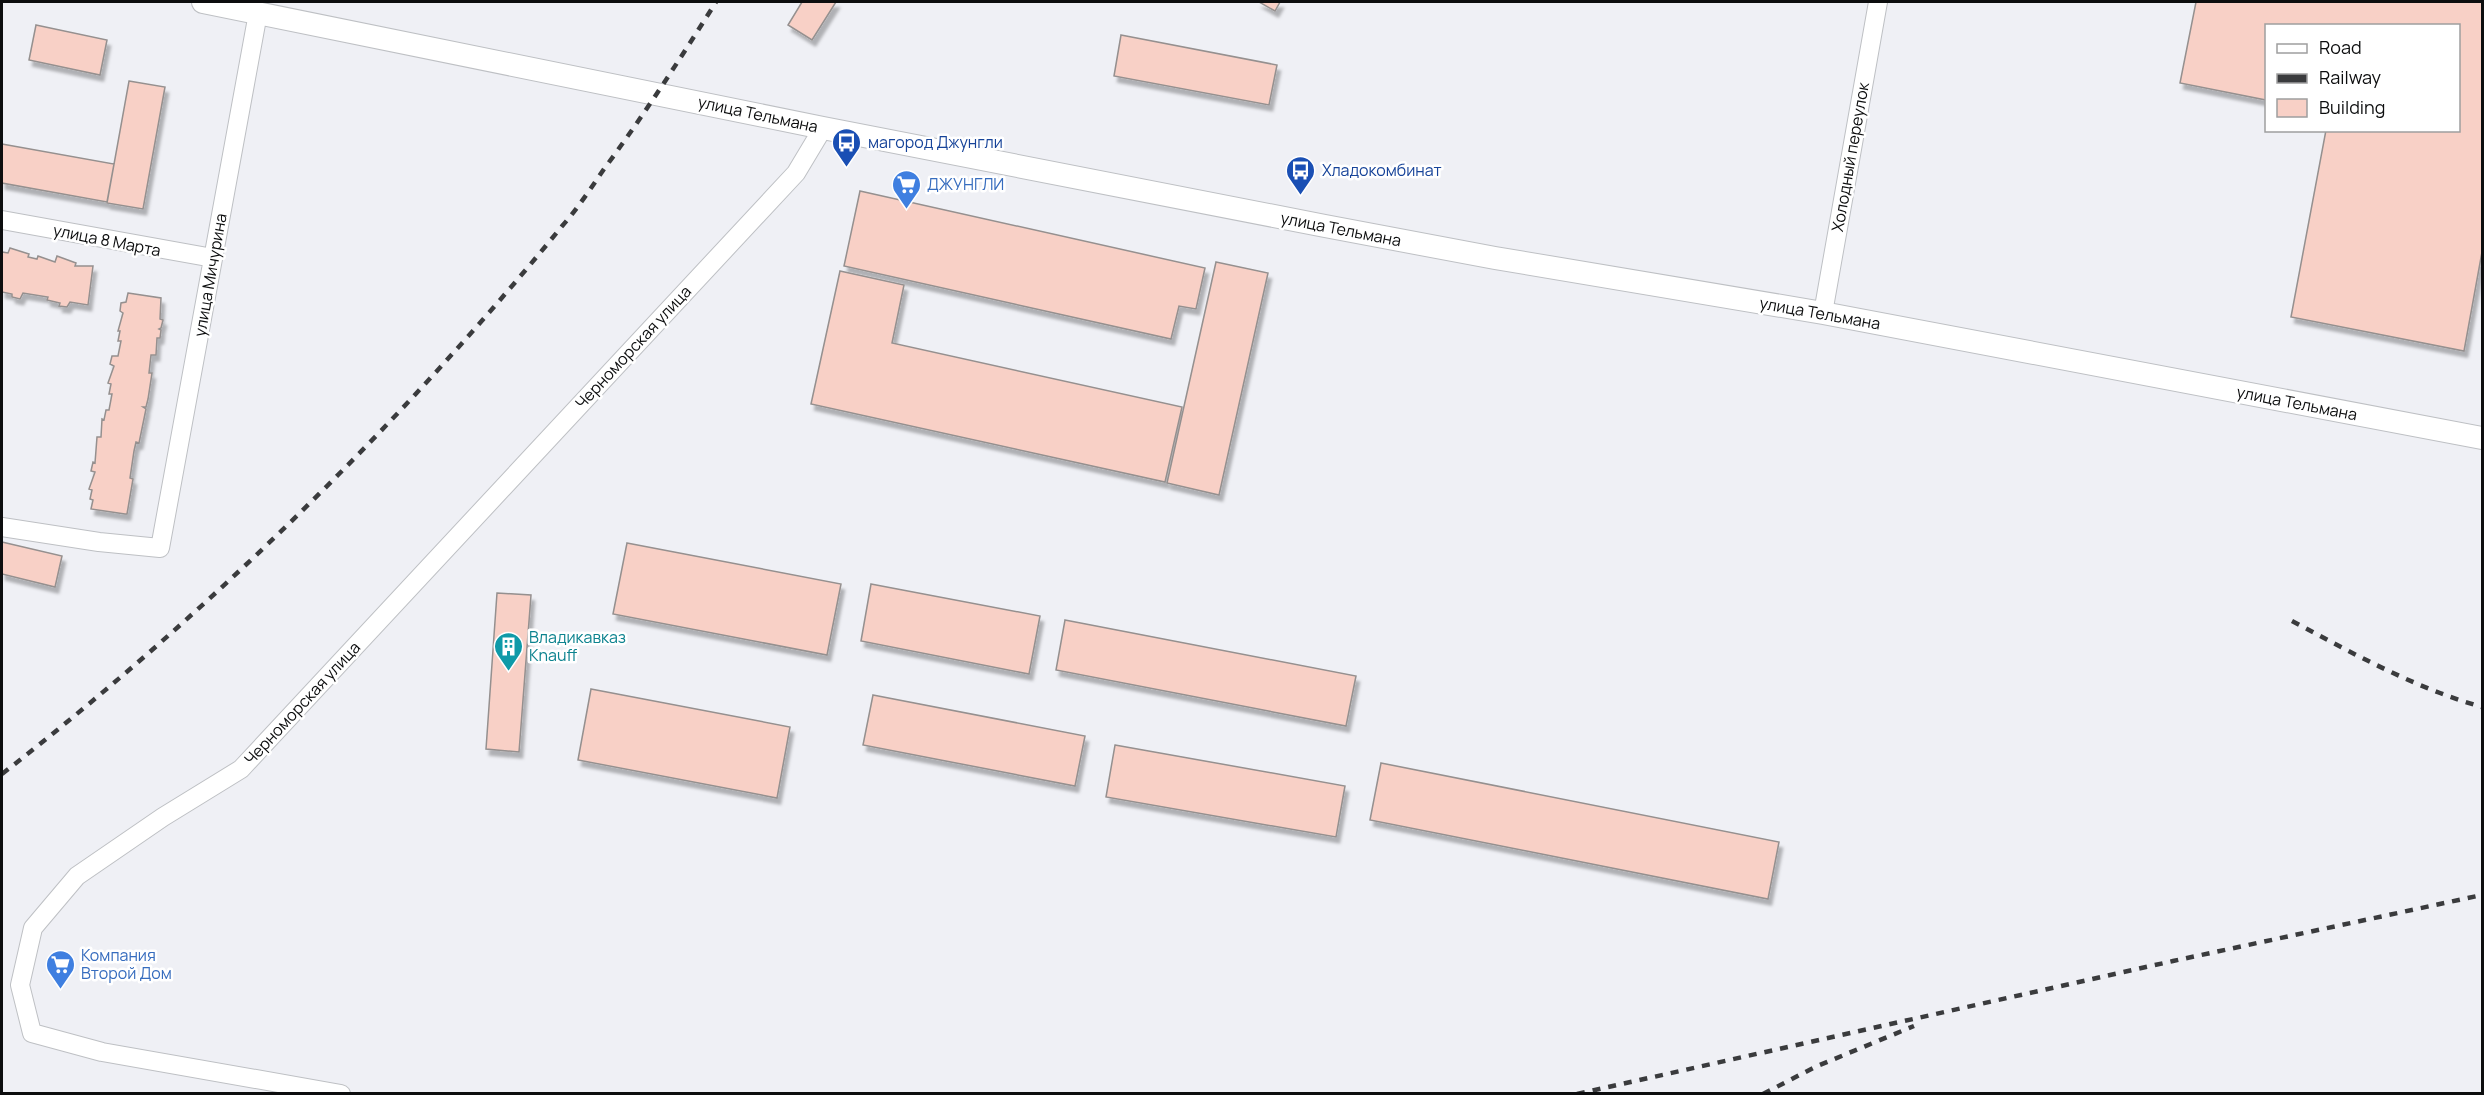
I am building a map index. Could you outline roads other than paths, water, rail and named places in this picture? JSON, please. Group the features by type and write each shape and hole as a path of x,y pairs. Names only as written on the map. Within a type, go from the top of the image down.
{"street":[{"name":"улица Тельмана","path":"203,2 259,7 823,128 1325,226 1507,260 1823,313 2482,438"},
{"name":"Холодный переулок","path":"1823,313 1878,2"},
{"name":"улица Мичурина","path":"2,528 160,548 259,7"},
{"name":"Черноморская улица","path":"340,1094 102,1052 32,1033 20,985 33,928 77,876 163,817 241,769 796,173 823,128"},
{"name":"улица 8 Марта","path":"2,220 213,258"}],"railway":[{"path":"2,774 78,713 226,583 298,515 435,374 574,212 648,107 716,2"},
{"path":"2292,621 2409,680 2482,707"},
{"path":"1577,1094 2173,961 2482,895"},
{"path":"1763,1094 1815,1067 1914,1026"}],"place":[{"name":"магород Джунгли","path":"847,168"},
{"name":"Хладокомбинат","path":"1301,196"},
{"name":"ДЖУНГЛИ","path":"906,210"},
{"name":"Владикавказ Knauff","path":"508,672"},
{"name":"Компания Второй Дом","path":"60,990"}]}
